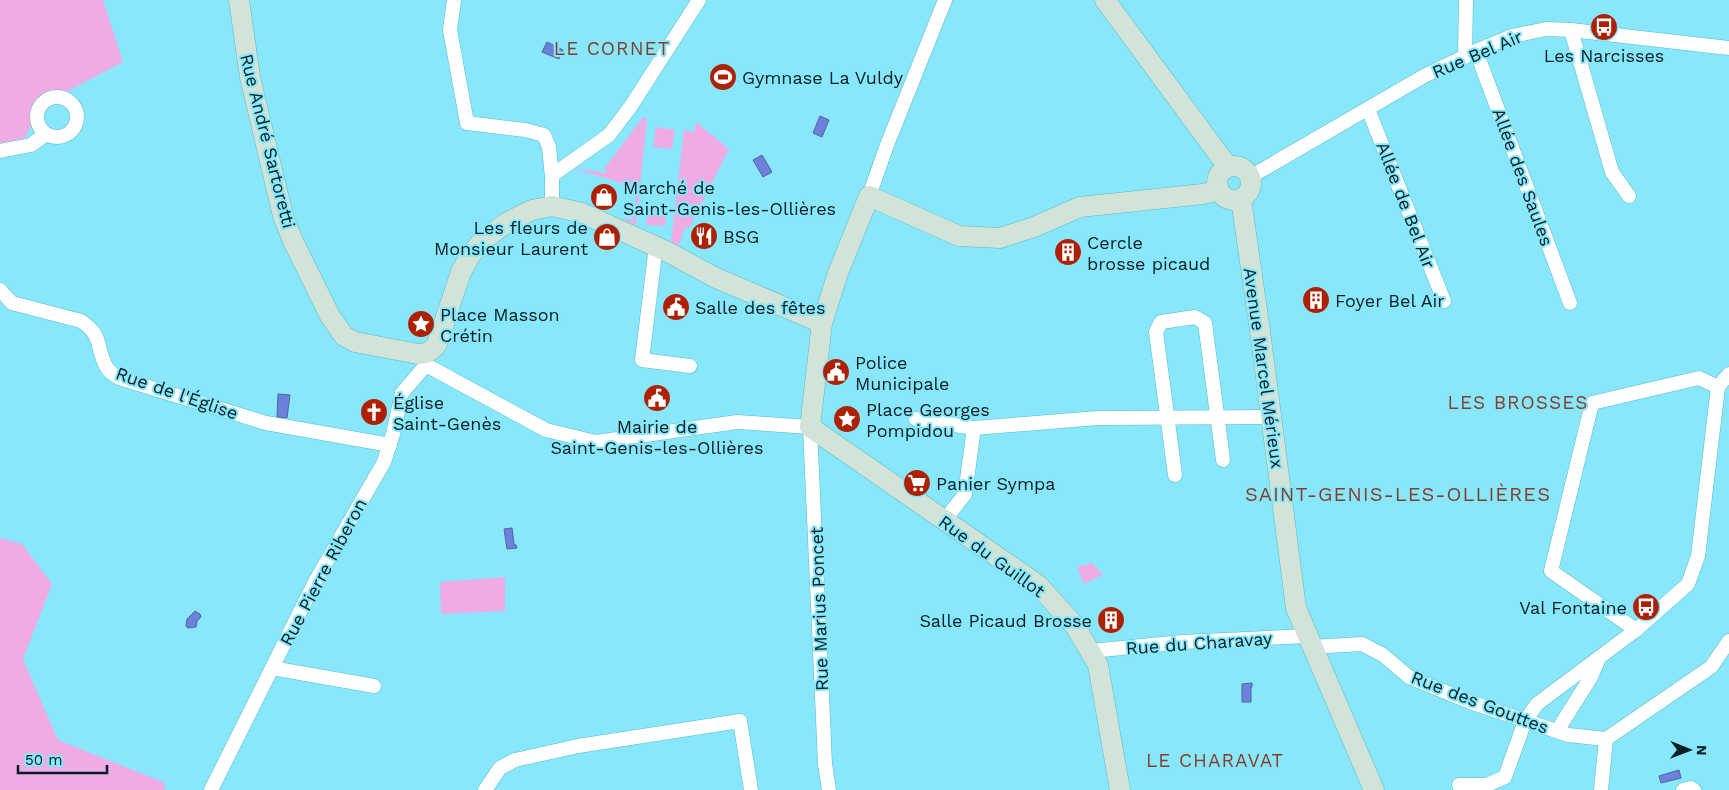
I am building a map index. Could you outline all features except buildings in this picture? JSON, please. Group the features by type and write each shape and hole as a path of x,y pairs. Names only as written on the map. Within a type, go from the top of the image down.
{"street":[{"name":"Rue André Sartoretti","path":"239,0 250,77 283,216 293,241 330,316 344,336 355,342 426,359"},
{"path":"454,0 450,30 467,123 524,130 544,135 549,147 552,206"},
{"path":"552,177 565,165 609,135 631,106 699,0"},
{"path":"822,323 716,278 656,246 582,213 552,206 532,210 506,223 481,242 470,256 462,272 437,344 426,359 546,430 596,442 736,422 810,427 822,323 838,273 945,0"},
{"path":"1105,0 1228,168"},
{"path":"1466,0 1470,54"},
{"name":"Rue Bel Air","path":"1250,177 1424,76 1512,36 1546,29 1571,30 1729,48"},
{"path":"1571,30 1612,172 1629,196"},
{"name":"Allée des Saules","path":"1470,54 1570,304"},
{"name":"Allée de Bel Air","path":"1368,109 1444,300"},
{"path":"0,150 31,145 46,134"},
{"path":"1239,167 1244,169 1250,177 1252,182 1249,192 1241,199 1226,198 1219,190 1218,179 1223,170 1239,167"},
{"path":"869,196 959,236 1000,238 1034,227 1080,207 1203,194 1219,190"},
{"name":"Avenue Marcel Mérieux","path":"1241,199 1296,608 1374,790"},
{"path":"656,246 642,360 690,366"},
{"name":"Rue de l'Église","path":"0,290 12,303 81,321 90,327 97,335 108,370 119,378 266,422 390,445"},
{"path":"1175,476 1156,332 1161,322 1195,317 1205,324 1223,460"},
{"name":"Rue Pierre Riberon","path":"211,790 316,580 384,462 390,445 402,393 426,359"},
{"path":"1459,785 1487,785 1505,776 1526,721 1537,704 1636,630 1688,584 1698,556 1718,387 1729,374"},
{"path":"1636,630 1551,571 1592,403 1699,378 1718,387"},
{"path":"916,419 974,428 1098,418 1271,417"},
{"name":"Rue du Guillot","path":"810,427 1038,585 1075,626 1098,665 1120,790"},
{"name":"Rue Marius Poncet","path":"810,427 825,764 829,790"},
{"path":"944,521 965,494 974,428"},
{"path":"1601,790 1606,739 1711,667 1729,641"},
{"name":"Rue du Charavay","path":"1091,651 1182,642 1309,642"},
{"name":"Rue des Gouttes","path":"1309,642 1362,644 1383,656 1409,676 1470,702 1568,735 1606,739"},
{"path":"1557,731 1591,677 1600,658"},
{"path":"272,668 374,686"},
{"path":"485,790 500,768 515,760 578,746 740,721 751,790"},
{"path":"1683,790 1691,788 1694,790"}],"shaded area":[{"path":"0,0 103,0 123,62 41,105 25,138 0,144"},
{"path":"643,117 647,119 636,224 625,221 625,219 633,219 637,188 572,168 606,173 607,171 604,169"},
{"path":"696,122 729,149 689,228 685,227 679,245 671,242 684,130 694,132"},
{"path":"656,127 675,130 672,149 653,147"},
{"path":"648,205 666,207 665,226 646,225"},
{"path":"0,538 22,544 52,584 23,659 58,740 163,782 166,790 0,790"},
{"path":"1092,563 1103,575 1084,584 1077,567"},
{"path":"505,577 505,611 441,614 440,582"}],"water":[{"path":"547,42 563,50 559,59 542,52"},
{"path":"820,116 829,120 822,137 813,133"},
{"path":"762,155 772,172 763,177 753,160"},
{"path":"278,394 290,395 287,418 277,417"},
{"path":"512,528 514,544 517,548 507,549 504,529"},
{"path":"195,611 201,617 197,621 196,627 188,628 186,626 187,619"},
{"path":"1252,683 1251,702 1242,702 1242,684"},
{"path":"1679,770 1681,778 1661,783 1659,776"}],"place":[{"name":"Les Narcisses","path":"1604,27"},
{"name":"Gymnase La Vuldy","path":"723,77"},
{"name":"Marché de Saint-Genis-les-Ollières","path":"604,197"},
{"name":"BSG","path":"704,236"},
{"name":"Les fleurs de Monsieur Laurent","path":"607,237"},
{"name":"Cercle brosse picaud","path":"1068,252"},
{"name":"Foyer Bel Air","path":"1316,300"},
{"name":"Salle des fêtes","path":"676,307"},
{"name":"Place Masson Crétin","path":"421,324"},
{"name":"Police Municipale","path":"836,372"},
{"name":"Mairie de Saint-Genis-les-Ollières","path":"657,398"},
{"name":"Église Saint-Genès","path":"374,412"},
{"name":"Place Georges Pompidou","path":"847,419"},
{"name":"Panier Sympa","path":"917,483"},
{"name":"Val Fontaine","path":"1646,607"},
{"name":"Salle Picaud Brosse","path":"1111,620"}],"district":[{"name":"LE CORNET","path":"612,48"},
{"name":"LES BROSSES","path":"1518,402"},
{"name":"SAINT-GENIS-LES-OLLIÈRES","path":"1398,494"},
{"name":"LE CHARAVAT","path":"1215,760"}]}
